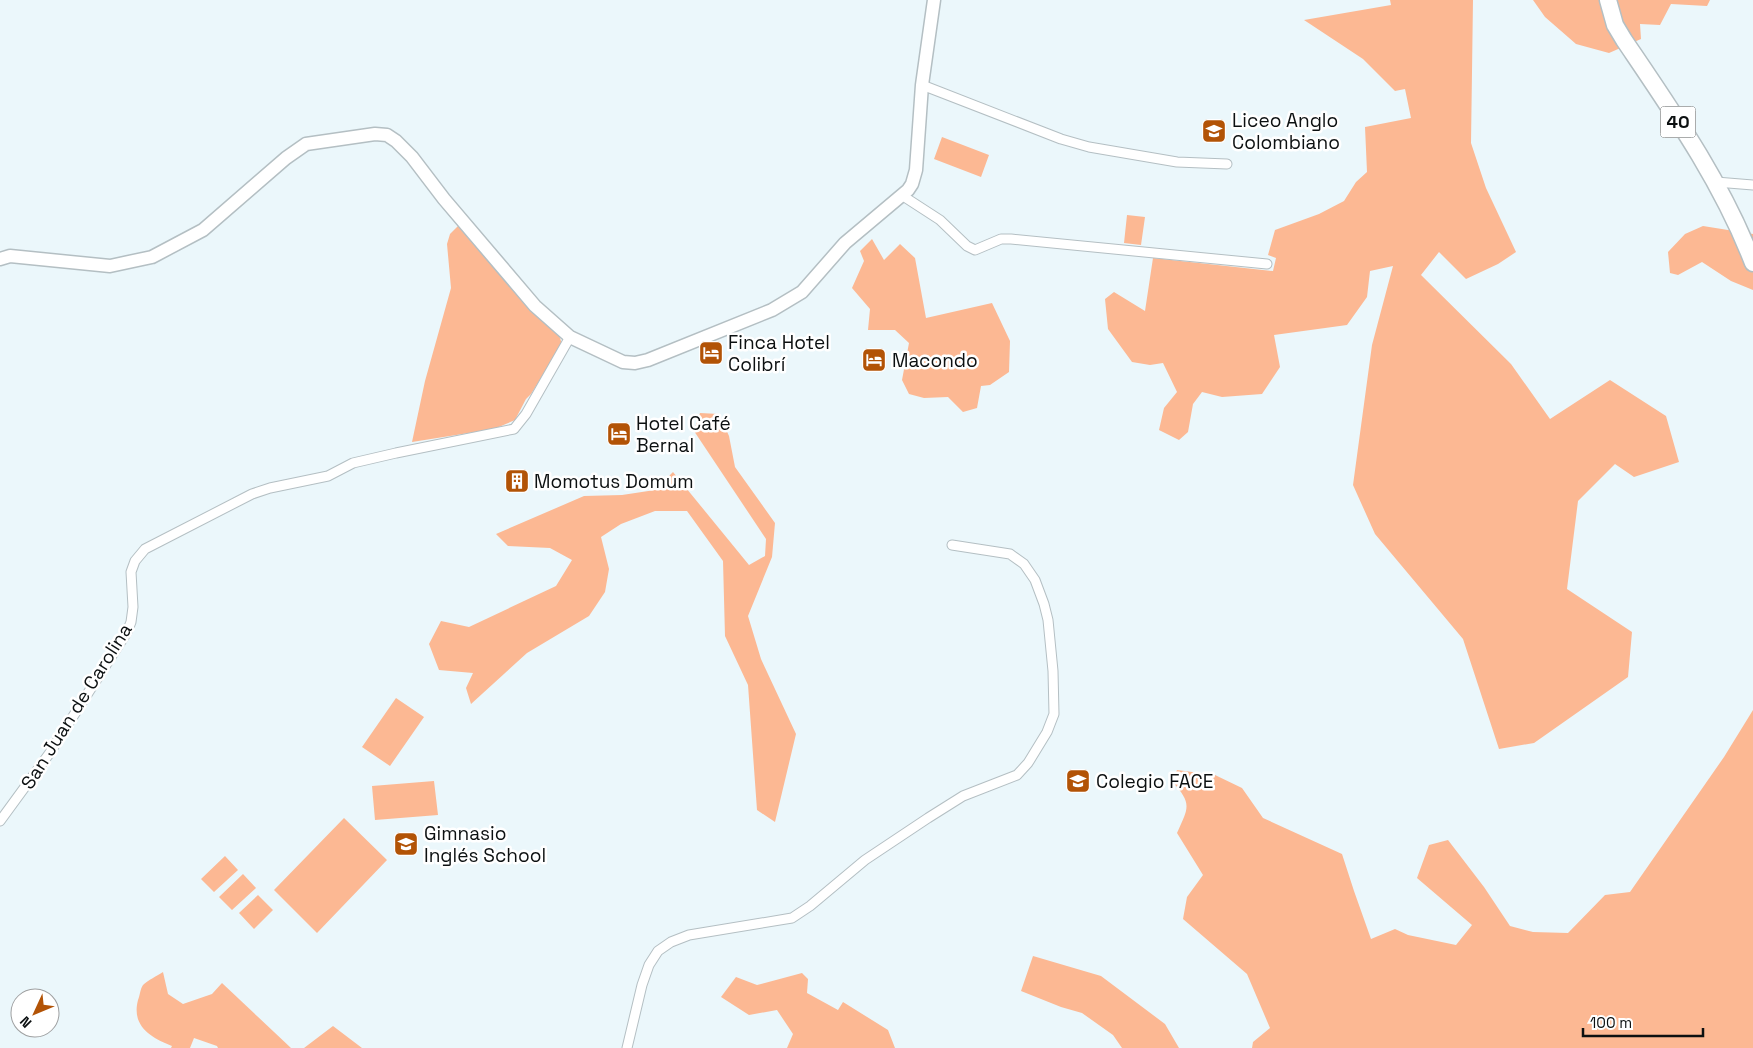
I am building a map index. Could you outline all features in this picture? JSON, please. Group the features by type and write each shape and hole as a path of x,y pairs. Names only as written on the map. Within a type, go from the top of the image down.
{"highway":[{"name":"40","path":"1608,0 1615,25 1716,182 1743,236 1753,263"}],"street":[{"path":"0,259 10,256 110,266 152,257 203,230 286,158 306,144 375,134 387,135 400,144 412,157 444,199 535,306 570,337 623,362 635,364 772,310 802,292 845,243 903,196 912,184 916,170 922,85 934,0"},
{"path":"922,85 1052,135 1089,147 1177,162 1227,164"},
{"path":"1716,182 1753,185"},
{"path":"903,196 940,220 967,246 975,250 1001,239 1011,239 1266,264"},
{"name":"San Juan de Carolina","path":"0,821 50,754 127,632 131,622 133,607 131,572 135,561 145,549 252,494 270,488 328,476 353,463 514,429 526,414 570,337"},
{"path":"627,1048 642,985 649,965 658,951 671,942 689,935 792,918 810,906 865,860 928,818 963,796 1017,775 1028,762 1047,732 1054,714 1050,637 1044,604 1035,580 1024,564 1010,554 952,545"}],"shaded area":[{"path":"1390,0 1473,0 1471,143 1486,188 1516,252 1498,264 1466,279 1439,252 1421,275 1511,364 1550,419 1610,380 1666,416 1679,462 1634,477 1615,464 1578,501 1567,589 1632,632 1628,677 1534,743 1499,749 1463,639 1375,534 1353,485 1372,345 1393,266 1370,271 1367,297 1347,325 1274,335 1280,367 1262,394 1222,397 1202,392 1193,404 1188,432 1179,440 1159,430 1164,408 1177,392 1163,363 1150,365 1132,362 1108,329 1105,299 1114,292 1145,311 1153,258 1273,271 1276,258 1268,255 1275,230 1319,214 1344,201 1356,182 1367,172 1365,127 1411,118 1405,89 1395,91 1363,59 1304,20 1391,5"},
{"path":"1533,0 1710,0 1707,6 1671,4 1660,25 1640,24 1641,39 1609,53 1576,44 1545,17"},
{"path":"942,137 989,155 981,177 934,159"},
{"path":"1127,215 1145,217 1141,245 1124,243"},
{"path":"458,226 530,309 559,335 562,344 526,399 515,420 494,429 412,442 425,381 451,288 447,244 450,234"},
{"path":"1703,226 1753,234 1753,290 1731,281 1702,262 1678,275 1670,273 1668,252 1685,234"},
{"path":"872,239 884,260 900,244 915,258 926,318 992,303 1010,341 1009,372 990,385 981,386 977,408 963,412 948,397 924,398 909,394 902,380 909,343 895,330 868,330 870,309 852,288 864,261 860,251"},
{"path":"700,413 719,414 729,436 735,467 775,523 772,557 748,616 761,659 796,734 775,822 757,810 748,685 725,636 723,561 687,511 655,511 621,524 601,537 609,569 605,592 589,616 527,653 471,704 466,688 473,673 439,670 429,644 441,621 469,627 556,586 572,560 550,548 508,546 496,534 584,496 622,495 655,490 673,472 749,565 765,556 766,539 694,431"},
{"path":"396,698 424,717 390,766 362,747"},
{"path":"1753,710 1753,1048 1252,1048 1253,1042 1270,1028 1247,974 1183,919 1187,897 1203,875 1177,833 1186,811 1186,800 1172,781 1177,770 1215,775 1242,788 1263,818 1342,854 1371,939 1395,929 1408,935 1456,945 1472,925 1417,878 1429,845 1448,840 1484,887 1510,926 1533,932 1568,933 1605,895 1630,892 1724,757"},
{"path":"434,781 438,815 375,820 372,786"},
{"path":"344,818 387,860 317,933 274,890"},
{"path":"225,856 238,870 214,892 201,879"},
{"path":"243,874 256,888 232,910 219,897"},
{"path":"258,895 273,910 254,929 239,913"},
{"path":"1033,956 1101,976 1165,1024 1179,1048 1122,1048 1113,1035 1082,1013 1021,991"},
{"path":"163,972 168,994 183,1004 212,994 222,983 291,1048 218,1048 194,1038 190,1048 171,1048 172,1046 157,1039 145,1030 140,1024 137,1009 143,985"},
{"path":"802,973 808,979 807,993 838,1010 843,1002 888,1030 895,1048 787,1048 793,1034 777,1010 749,1015 721,997 736,977 757,985"},
{"path":"333,1026 362,1048 304,1048"}],"place":[{"name":"Liceo Anglo Colombiano","path":"1214,131"},
{"name":"Finca Hotel Colibrí","path":"711,353"},
{"name":"Macondo","path":"874,360"},
{"name":"Hotel Café Bernal","path":"619,434"},
{"name":"Momotus Domum","path":"517,481"},
{"name":"Colegio FACE","path":"1078,781"},
{"name":"Gimnasio Inglés School","path":"406,844"}]}
